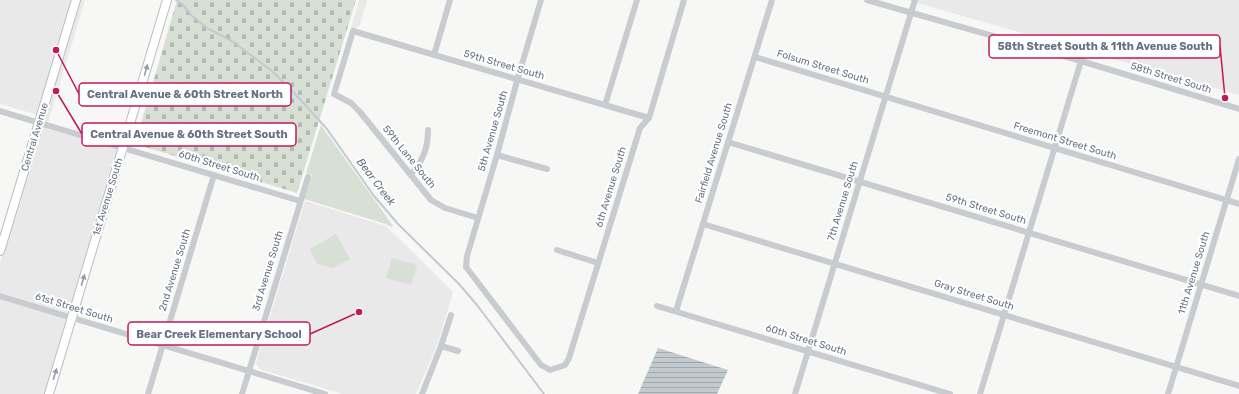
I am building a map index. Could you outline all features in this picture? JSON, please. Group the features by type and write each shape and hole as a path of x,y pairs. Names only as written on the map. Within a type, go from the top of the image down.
{"main road":[{"name":"Central Avenue","path":"0,251 76,0"},
{"name":"1st Avenue South","path":"48,394 166,3"}],"street":[{"path":"434,55 450,0"},
{"name":"5th Avenue South","path":"541,0 517,80 498,155 467,256 466,267 541,365 550,370"},
{"path":"605,105 636,0"},
{"name":"6th Avenue South","path":"550,370 565,366 570,358 640,128 649,118 684,0"},
{"name":"Fairfield Avenue South","path":"676,311 772,0"},
{"name":"58th Street South","path":"868,0 1081,61 1239,109"},
{"name":"7th Avenue South","path":"795,394 915,0"},
{"name":"59th Street South","path":"334,94 353,31 649,118"},
{"name":"Folsum Street South","path":"755,57 885,97"},
{"path":"980,394 1003,314 1081,61"},
{"name":"59th Lane South","path":"334,94 351,103 360,112 431,200 445,208 478,218"},
{"name":"Freemont Street South","path":"885,97 1239,204"},
{"name":"60th Street South","path":"0,111 300,201"},
{"path":"411,174 424,157 428,142 428,130"},
{"name":"59th Street South","path":"728,142 1239,296"},
{"path":"498,155 547,169"},
{"name":"11th Avenue South","path":"1168,394 1239,159"},
{"name":"2nd Avenue South","path":"148,394 214,175"},
{"name":"3rd Avenue South","path":"242,394 308,177"},
{"name":"Gray Street South","path":"703,224 1239,386"},
{"path":"558,250 598,263"},
{"name":"61st Street South","path":"0,296 325,394"},
{"name":"60th Street South","path":"657,306 950,394"},
{"path":"422,394 441,346 450,315"},
{"path":"441,346 458,351"}],"shaded area":[{"path":"0,0 73,0 38,115 0,104"},
{"path":"80,0 85,0 48,123 43,121"},
{"path":"359,0 367,0 360,25 355,29 351,28"},
{"path":"907,0 1239,0 1239,95"},
{"path":"41,127 119,150 69,313 0,293 0,263"},
{"path":"305,201 386,226 453,292 438,343 416,394 343,394 262,370 258,367 256,363 257,359"},
{"path":"0,299 68,319 45,394 0,394"},
{"path":"658,348 728,370 717,394 638,394"}],"green space":[{"path":"177,0 356,0 297,193 135,144"},
{"path":"321,125 394,227 304,199 312,175 306,173"},
{"path":"336,234 350,259 332,268 317,264 310,249"},
{"path":"392,258 417,265 411,285 386,278"}],"waterway":[{"name":"Bear Creek","path":"176,0 207,28 232,41 272,71 297,96 327,129 374,196 398,224 459,284 477,305 544,394"}],"place":[{"name":"Central Avenue & 60th Street North","path":"56,50"},
{"name":"Central Avenue & 60th Street South","path":"56,91"},
{"name":"58th Street South & 11th Avenue South","path":"1225,98"},
{"name":"Bear Creek Elementary School","path":"359,312"}]}
